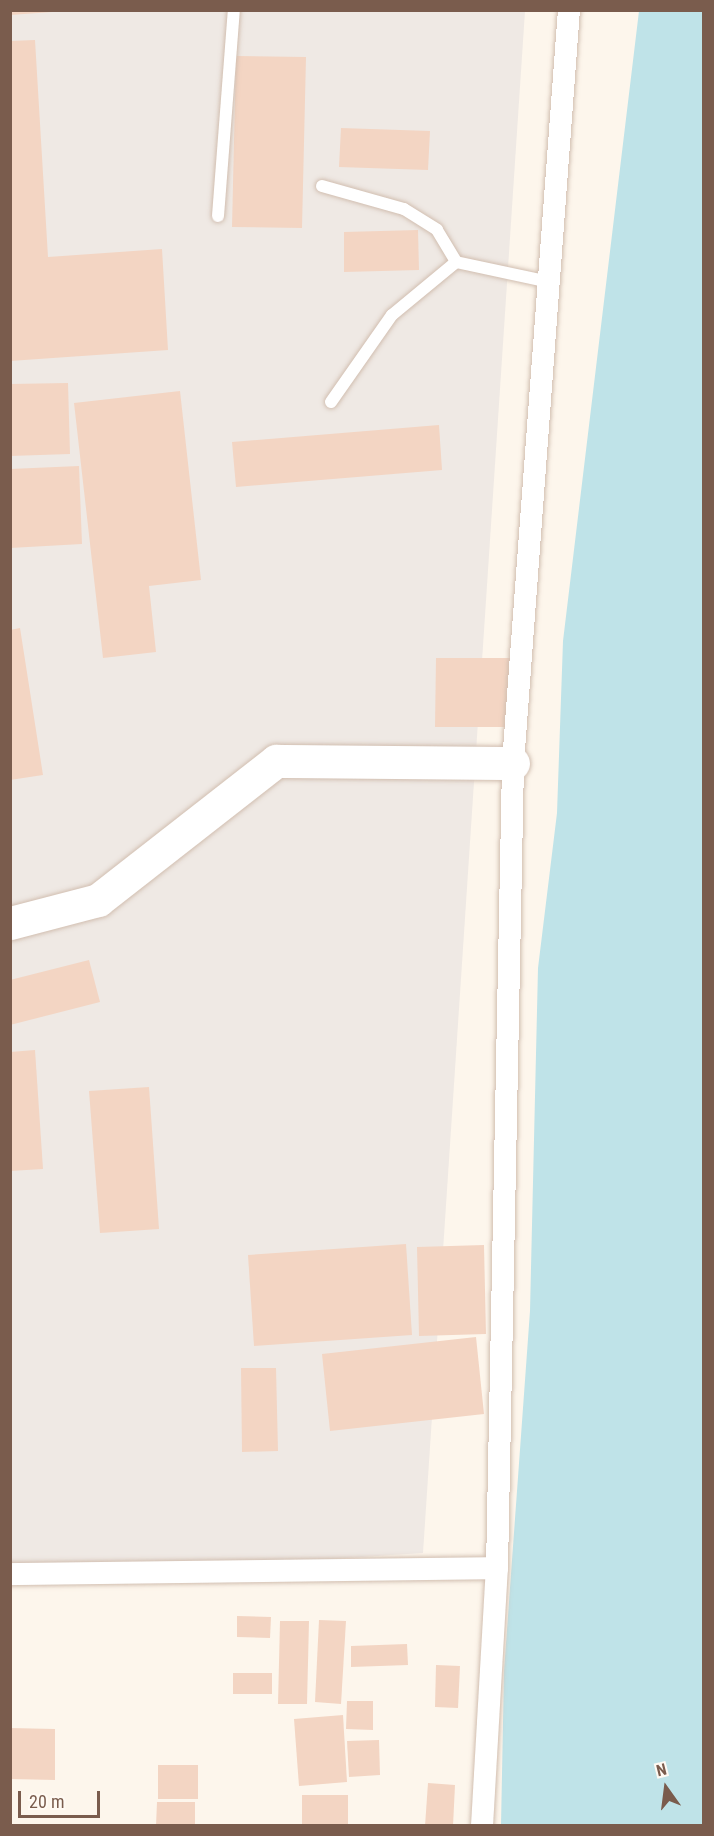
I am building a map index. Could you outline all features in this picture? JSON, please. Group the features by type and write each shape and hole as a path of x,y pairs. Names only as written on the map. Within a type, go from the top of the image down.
{"street":[{"path":"482,1826 497,1568 513,763 569,10"},
{"path":"10,923 98,900 276,761 513,763"},
{"path":"10,1574 497,1568"}],"lane":[{"path":"219,216 234,10"},
{"path":"322,186 404,209 437,230 456,262 549,282"},
{"path":"331,402 393,315 456,262"}],"shaded area":[{"path":"11,11 525,11 423,1553 11,1580"}],"water":[{"path":"639,11 704,11 703,1825 501,1825 504,1671 530,1311 538,968 557,813 563,641"}],"building":[{"path":"10,10 52,10 52,12 10,15"},
{"path":"35,40 48,257 162,249 168,350 10,361 10,41"},
{"path":"236,56 306,57 302,228 232,227"},
{"path":"341,128 430,131 428,170 339,167"},
{"path":"418,230 419,270 344,272 344,232"},
{"path":"68,383 70,454 10,456 10,384"},
{"path":"180,391 201,580 149,586 156,652 103,658 74,403"},
{"path":"439,425 442,470 236,487 232,442"},
{"path":"79,466 82,544 10,548 10,469"},
{"path":"20,628 43,775 10,780 10,630"},
{"path":"436,658 514,658 513,727 435,727"},
{"path":"89,960 100,1002 10,1025 10,980"},
{"path":"35,1050 43,1169 10,1171 10,1052"},
{"path":"149,1087 159,1229 100,1233 89,1091"},
{"path":"406,1244 412,1335 254,1346 248,1255"},
{"path":"484,1245 486,1334 419,1336 417,1247"},
{"path":"476,1337 484,1414 330,1431 322,1354"},
{"path":"241,1368 276,1368 278,1451 242,1452"},
{"path":"237,1616 271,1617 270,1638 237,1637"},
{"path":"319,1620 346,1621 341,1704 315,1702"},
{"path":"280,1621 309,1621 307,1704 278,1704"},
{"path":"407,1644 408,1665 351,1667 351,1646"},
{"path":"436,1665 460,1666 458,1708 435,1707"},
{"path":"233,1673 272,1673 272,1694 233,1694"},
{"path":"347,1701 373,1701 373,1730 346,1729"},
{"path":"343,1715 347,1782 299,1786 294,1719"},
{"path":"10,1728 55,1729 55,1780 10,1779"},
{"path":"379,1740 380,1775 349,1777 347,1741"},
{"path":"158,1765 198,1765 198,1799 158,1799"},
{"path":"428,1783 455,1785 453,1826 425,1826"},
{"path":"302,1795 348,1795 348,1826 302,1826"},
{"path":"157,1802 195,1802 195,1826 156,1826"}]}
